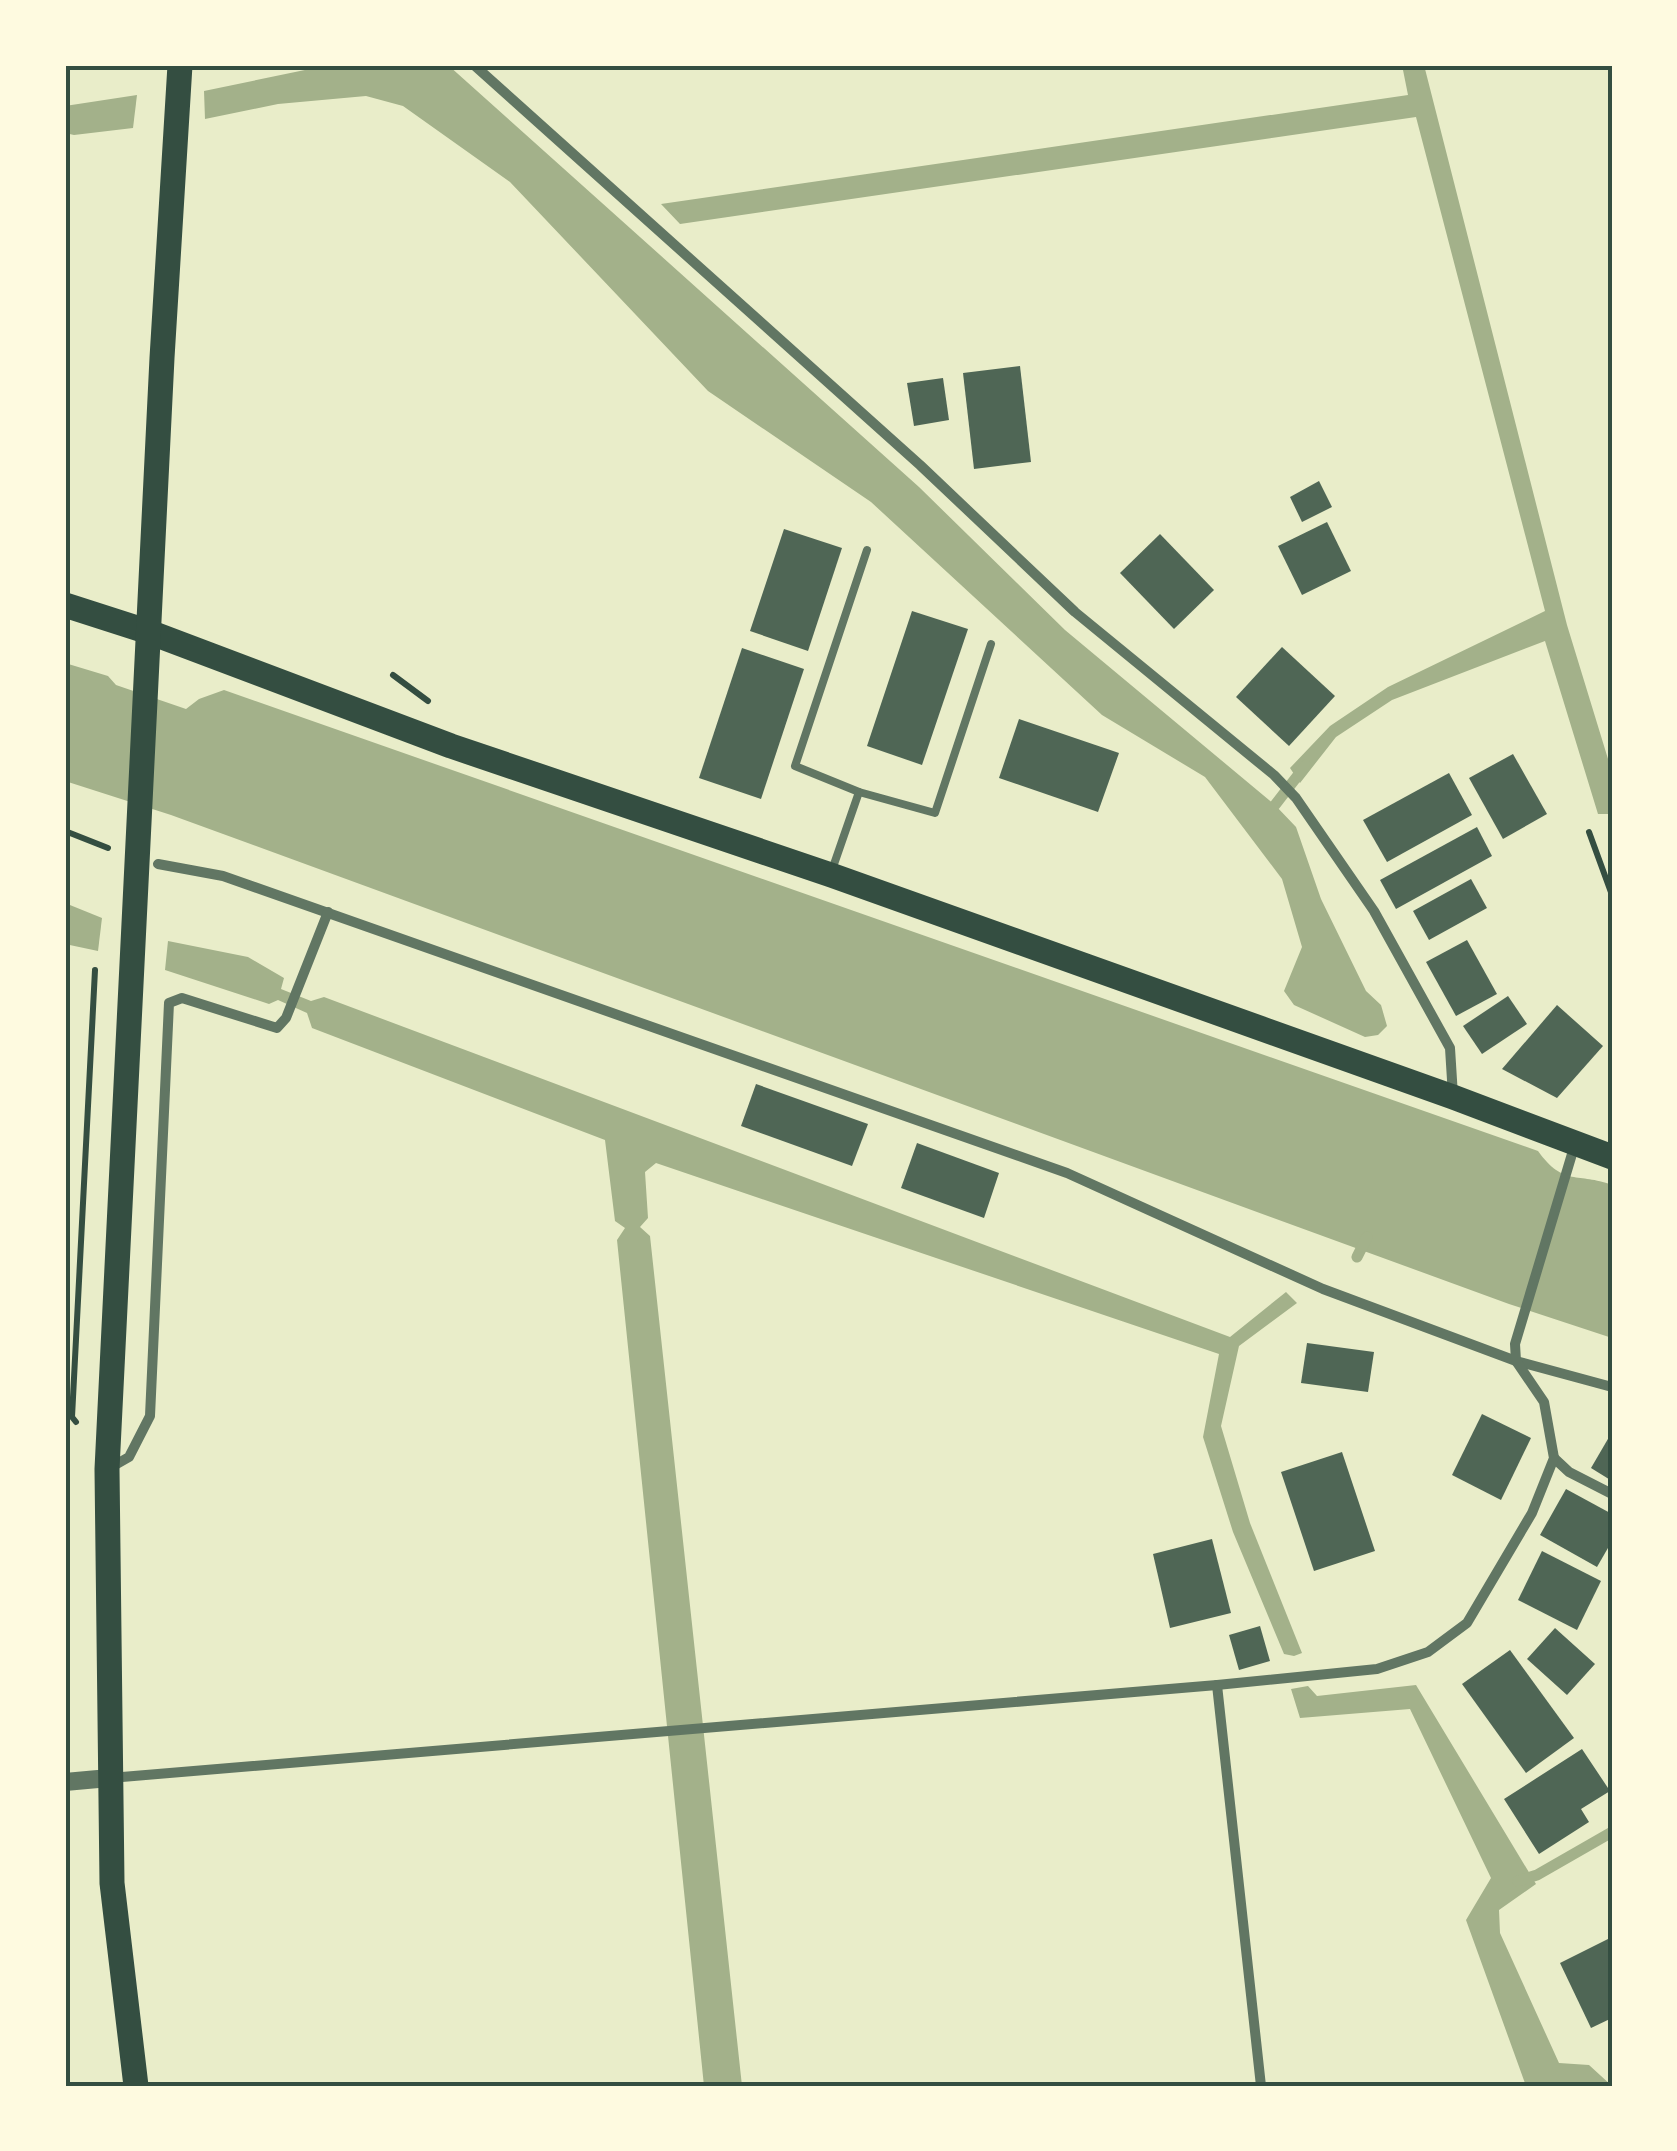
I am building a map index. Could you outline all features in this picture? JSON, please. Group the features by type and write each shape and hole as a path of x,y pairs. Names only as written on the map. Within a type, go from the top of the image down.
{"main road":[{"path":"136,2086 112,1882 107,1469 180,65"},
{"path":"65,605 149,632 451,746 831,875 1453,1096 1573,1149 1612,1157"}],"street":[{"path":"474,65 920,464 1075,612 1274,775 1296,798 1374,911 1450,1048 1453,1096"},
{"path":"158,864 224,876 1067,1173 1323,1288 1516,1361 1612,1387"},
{"path":"107,1469 129,1457 150,1416 169,1003 182,998 278,1028 286,1018 328,912"},
{"path":"65,1782 1217,1685 1377,1669 1428,1652 1467,1623 1532,1514 1554,1458 1544,1402 1516,1361 1515,1344 1573,1149"},
{"path":"1554,1458 1569,1472 1612,1494"},
{"path":"1217,1685 1261,2086"}],"lane":[{"path":"867,550 795,766 859,792 935,813 991,644"},
{"path":"831,875 859,792"}],"path":[{"path":"65,830 118,852"},
{"path":"1590,832 1612,895"}],"shaded area":[{"path":"329,65 448,65 919,487 1065,630 1275,805 1296,827 1321,899 1366,991 1381,1005 1387,1026 1378,1035 1365,1037 1294,1005 1284,991 1302,947 1282,879 1205,777 1102,715 871,502 708,391 510,182 403,106 366,96 278,104 205,119 204,91"},
{"path":"1402,65 1424,65 1567,625 1612,772 1612,814 1598,814 1545,641 1392,700 1336,737 1300,783 1290,768 1330,726 1388,687 1545,611 1416,117 680,224 661,204 1408,95"},
{"path":"137,95 133,128 65,133 65,106"},
{"path":"65,663 108,676 116,685 186,709 199,699 224,690 1538,1151 1564,1174 1612,1185 1612,1338 1509,1304 171,815 65,781"},
{"path":"65,903 102,918 98,951 65,944"},
{"path":"168,941 248,957 284,978 281,989 311,1001 324,997 1230,1337 1286,1292 1297,1303 1239,1346 1221,1426 1250,1523 1302,1653 1284,1654 1233,1532 1203,1437 1219,1354 656,1163 645,1172 648,1218 640,1227 650,1236 742,2086 704,2086 617,1240 625,1228 615,1221 605,1140 312,1028 307,1013 278,1000 269,1004 165,970"},
{"path":"1416,1685 1536,1884 1499,1910 1500,1933 1559,2063 1589,2065 1612,2086 1526,2086 1466,1920 1491,1878 1410,1709 1300,1718 1291,1689 1308,1686 1317,1696"}],"building":[{"path":"1020,366 1031,462 974,469 963,373"},
{"path":"943,378 949,420 914,426 907,383"},
{"path":"1319,481 1332,507 1302,522 1290,497"},
{"path":"1327,522 1351,571 1302,595 1278,546"},
{"path":"784,529 842,548 808,651 750,631"},
{"path":"1160,534 1214,590 1174,629 1120,573"},
{"path":"912,611 968,629 922,765 867,746"},
{"path":"1282,647 1335,696 1289,746 1236,697"},
{"path":"742,648 804,669 761,799 699,778"},
{"path":"1019,719 1119,753 1098,812 999,778"},
{"path":"1513,754 1547,814 1503,839 1469,778"},
{"path":"1449,773 1472,815 1387,862 1363,820"},
{"path":"1477,827 1492,856 1396,909 1380,880"},
{"path":"1471,879 1487,908 1429,940 1413,911"},
{"path":"1467,940 1497,994 1456,1016 1426,962"},
{"path":"1508,996 1527,1024 1482,1054 1463,1026"},
{"path":"1557,1005 1603,1046 1557,1098 1502,1069"},
{"path":"756,1084 868,1124 852,1166 741,1126"},
{"path":"917,1143 999,1173 984,1218 901,1188"},
{"path":"1307,1343 1374,1352 1368,1392 1301,1383"},
{"path":"1482,1414 1531,1438 1501,1500 1452,1475"},
{"path":"1612,1432 1612,1481 1591,1468"},
{"path":"1342,1452 1375,1551 1314,1571 1281,1472"},
{"path":"1566,1489 1612,1514 1612,1541 1597,1567 1540,1535"},
{"path":"1212,1539 1231,1613 1170,1628 1153,1554"},
{"path":"1542,1551 1601,1581 1577,1630 1518,1600"},
{"path":"1260,1626 1270,1661 1239,1670 1229,1635"},
{"path":"1555,1628 1595,1664 1567,1695 1527,1659"},
{"path":"1510,1650 1574,1738 1526,1773 1462,1684"},
{"path":"1582,1749 1610,1791 1581,1809 1589,1822 1539,1854 1504,1799"},
{"path":"1612,1937 1612,2018 1591,2028 1560,1963"}],"waterway":[{"path":"1275,805 1306,765"},
{"path":"1357,1257 1367,1237"},
{"path":"1518,1881 1537,1875 1612,1832"}]}
